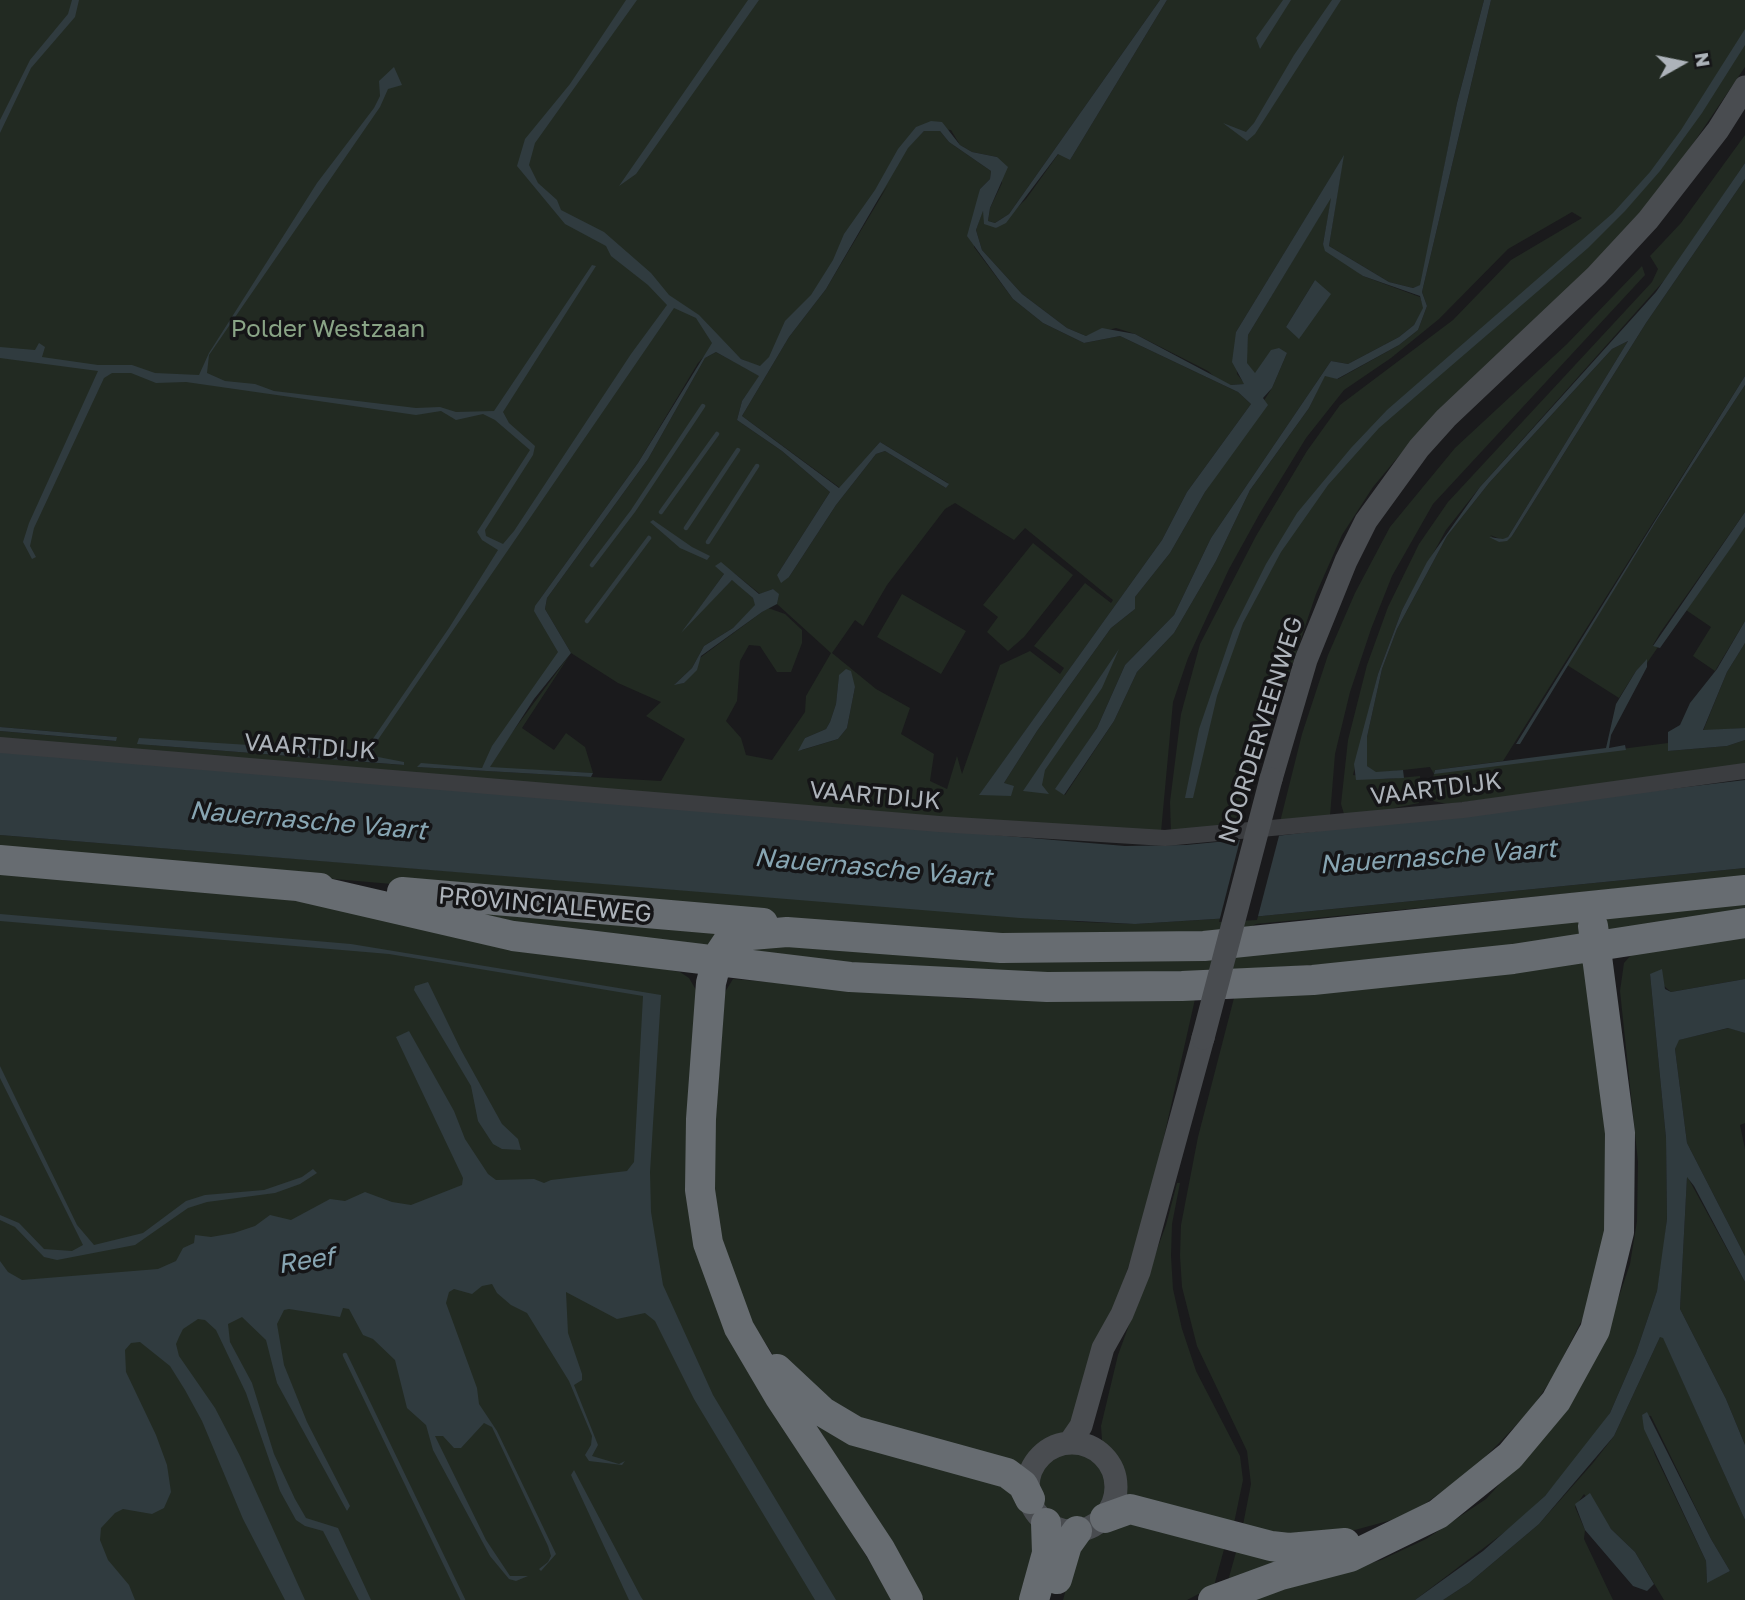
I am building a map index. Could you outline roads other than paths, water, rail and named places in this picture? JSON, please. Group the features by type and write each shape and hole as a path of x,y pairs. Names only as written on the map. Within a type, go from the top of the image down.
{"highway":[{"name":"PROVINCIALEWEG","path":"0,860 301,887 399,892 761,922 787,932"},
{"name":"PROVINCIALEWEG","path":"301,887 513,936 850,977 982,985 1182,986 1378,974 1513,959 1596,945"},
{"path":"908,1600 880,1549 779,1396 739,1328 715,1269 702,1212 699,1146 711,983 716,961 728,941 739,936 787,932 1001,948 1172,947 1745,890"},
{"path":"1213,1600 1282,1575 1350,1557 1398,1535 1456,1502 1510,1457 1556,1401 1595,1330 1619,1232 1620,1146 1593,924 1585,906"},
{"path":"1596,945 1745,923"},
{"path":"739,1328 793,1387 838,1422 875,1439 1007,1473 1023,1485 1030,1499"},
{"path":"1105,1518 1118,1511 1139,1510 1289,1548 1398,1535"},
{"path":"1034,1600 1047,1553 1046,1523"},
{"path":"1052,1600 1067,1545 1077,1531"}],"street":[{"name":"NOORDERVEENWEG","path":"1096,1449 1097,1427 1122,1314 1152,1229 1288,715 1324,610 1356,541 1387,491 1446,418 1597,276 1648,220 1718,130 1745,87"},
{"name":"VAARTDIJK","path":"0,745 939,824 1165,838 1462,810 1745,771"},
{"name":"NOORDERVEENWEG","path":"1070,1442 1081,1426 1103,1349 1122,1314"},
{"path":"1070,1442 1096,1449 1106,1457 1116,1482 1112,1507 1105,1518 1094,1526 1077,1531 1059,1530 1046,1523 1030,1499 1031,1472 1038,1459 1049,1449 1070,1442"}],"water":[{"path":"72,0 79,0 75,17 31,68 0,133 0,120 30,60 68,14"},
{"path":"626,0 637,0 535,143 529,165 538,183 557,200 561,210 604,232 651,273 669,295 699,315 741,359 760,366 769,357 785,321 811,295 833,260 844,234 875,190 898,149 916,127 931,121 942,122 960,145 972,152 997,157 1008,167 990,208 988,221 995,223 1009,214 1160,0 1167,0 1070,160 1058,154 1006,223 996,228 984,224 983,211 976,230 982,250 1022,294 1067,328 1086,336 1102,328 1135,334 1231,385 1244,384 1232,362 1236,332 1344,155 1329,246 1389,282 1413,288 1420,285 1457,103 1484,0 1491,0 1422,292 1427,306 1418,330 1399,345 1337,379 1325,376 1309,408 1250,490 1216,561 1174,633 1137,672 1114,721 1064,795 1055,789 1097,728 1125,665 1174,615 1211,538 1331,361 1348,364 1399,337 1414,325 1423,308 1420,296 1363,276 1325,251 1323,244 1331,198 1248,335 1247,363 1255,373 1271,350 1279,348 1287,353 1272,388 1263,398 1268,405 1205,492 1170,553 1135,597 1135,609 1111,628 1037,731 1004,783 1014,786 1011,796 979,795 1162,540 1187,492 1251,404 1238,392 1120,336 1084,343 1043,323 1013,299 967,236 980,189 990,179 991,171 949,142 940,131 924,131 908,148 826,289 789,337 742,416 839,488 880,442 949,484 946,488 885,451 876,454 836,505 789,577 781,583 777,575 830,492 782,451 737,420 742,401 759,376 716,352 705,358 648,459 547,598 545,609 571,653 534,699 490,767 593,773 591,777 417,767 421,763 482,768 492,746 558,652 534,611 535,606 638,463 712,343 696,318 674,308 375,744 373,756 404,762 404,765 137,744 139,738 359,752 368,746 449,628 498,550 482,540 477,532 530,450 495,420 483,414 456,420 441,411 416,415 186,382 156,383 131,373 112,373 104,378 34,528 30,546 36,557 32,559 23,542 29,523 98,371 0,358 0,347 35,350 39,343 45,347 42,357 98,365 132,365 155,373 199,375 209,353 317,183 374,108 380,96 379,81 394,67 402,85 388,89 380,107 209,355 207,373 225,381 255,384 274,391 416,408 440,407 456,412 494,411 592,265 596,266 503,412 509,423 535,446 533,455 485,530 486,536 503,544 667,305 648,285 611,256 606,246 565,224 517,166 525,139 570,84"},
{"path":"748,0 759,0 636,174 619,186"},
{"path":"1283,0 1291,0 1260,49 1256,38"},
{"path":"1332,0 1341,0 1255,134 1247,141 1223,123 1246,132 1254,123 1294,55"},
{"path":"1745,29 1745,45 1702,113 1660,171 1625,211 1588,248 1379,428 1328,485 1281,552 1243,623 1217,696 1193,798 1185,798 1199,729 1233,630 1266,564 1297,513 1351,448 1387,410 1613,213 1650,172 1681,130"},
{"path":"1745,163 1745,179 1646,323 1512,536 1507,541 1499,542 1489,537 1508,537 1628,341 1612,349 1489,483 1447,536 1397,629 1382,669 1367,737 1367,766 1376,772 1403,770 1404,778 1356,780 1354,764 1378,674 1402,610 1427,562 1480,487 1656,292"},
{"path":"1315,280 1331,294 1299,339 1286,327"},
{"path":"1745,376 1745,385 1658,518 1520,744 1516,744"},
{"path":"1745,512 1745,527 1733,545 1660,648 1653,646"},
{"path":"653,520 710,556 707,560 680,548 650,522"},
{"path":"721,562 759,594 773,589 779,594 777,604 701,656 697,670 684,683 674,685 692,668 704,646 733,628 755,605 753,598 732,580 681,633 724,574 715,566"},
{"path":"1745,621 1745,643 1727,672 1703,730 1745,728 1745,740 1727,746 1668,751 1668,732 1680,725 1690,703 1717,669"},
{"path":"1119,649 1102,688 1045,770 1042,785 1049,794 1023,791"},
{"path":"1647,659 1647,667 1611,735 1609,748 1625,745 1626,750 1434,774 1435,770 1606,748 1616,704 1636,671"},
{"path":"846,669 851,671 855,687 847,728 838,739 798,751 805,738 826,729 836,704 839,675"},
{"path":"0,727 117,737 116,741 0,731"},
{"name":"Nauernasche Vaart","path":"0,751 1125,846 1186,845 1268,837 1745,780 1745,868 1262,916 1135,924 1020,918 0,835"},
{"name":"Reef","path":"0,914 351,944 661,995 650,1172 651,1212 663,1285 713,1395 836,1600 815,1600 694,1399 655,1321 645,1313 617,1319 566,1292 568,1333 582,1374 582,1380 574,1385 598,1445 592,1456 619,1464 625,1461 622,1465 589,1461 585,1455 591,1445 592,1436 569,1381 527,1313 511,1305 497,1293 492,1284 482,1286 472,1294 454,1289 449,1292 446,1303 477,1388 479,1404 497,1431 556,1554 541,1571 539,1569 551,1556 548,1546 492,1427 484,1423 461,1448 454,1448 443,1436 435,1436 486,1540 510,1576 528,1576 516,1581 509,1579 490,1556 433,1450 426,1425 407,1408 395,1360 373,1339 363,1335 349,1309 343,1308 340,1317 289,1309 284,1310 277,1324 284,1365 307,1422 350,1506 347,1511 277,1383 266,1340 242,1317 228,1324 230,1342 252,1383 274,1454 295,1499 306,1518 338,1528 371,1600 359,1600 323,1531 305,1526 296,1520 280,1491 246,1393 216,1330 205,1320 198,1319 183,1329 176,1344 179,1356 215,1408 240,1456 305,1600 285,1600 243,1519 202,1421 185,1390 170,1366 140,1342 131,1343 125,1350 126,1372 156,1435 167,1465 171,1492 164,1508 152,1514 123,1509 115,1513 101,1528 100,1540 108,1560 129,1585 135,1600 0,1600 0,1261 8,1272 22,1280 158,1269 176,1261 183,1248 194,1243 195,1235 211,1237 234,1233 255,1226 270,1215 291,1220 330,1199 345,1201 365,1192 392,1202 411,1205 462,1185 463,1178 396,1037 409,1031 454,1111 465,1139 488,1174 496,1180 534,1179 544,1183 627,1171 634,1162 643,996 389,954 0,921"},
{"path":"1662,969 1665,989 1671,992 1745,979 1745,1033 1728,1028 1679,1040 1675,1049 1687,1143 1745,1256 1745,1282 1687,1177 1680,1309 1726,1399 1745,1445 1745,1520 1663,1338 1660,1337 1614,1436 1539,1524 1469,1583 1443,1600 1415,1600 1483,1551 1545,1496 1610,1413 1636,1353 1657,1291 1667,1219 1666,1138 1650,974"},
{"path":"428,982 461,1050 502,1124 518,1139 521,1150 502,1149 493,1144 478,1121 471,1086 414,990 415,986"},
{"path":"0,1066 77,1225 94,1245 143,1233 186,1201 205,1195 264,1190 302,1177 313,1169 317,1173 300,1184 275,1193 207,1202 188,1208 135,1245 57,1260 44,1257 15,1227 0,1220 0,1215 19,1223 44,1249 72,1251 83,1245 0,1078"},
{"path":"1647,1412 1730,1571 1707,1583 1706,1561 1644,1429 1642,1415"},
{"path":"574,1470 643,1600 629,1600 571,1475"},
{"path":"1590,1493 1611,1529 1635,1552 1654,1584 1647,1591 1633,1586 1585,1530 1575,1504"}],"waterway":[{"path":"592,565 633,511 703,406"},
{"path":"661,512 717,434"},
{"path":"686,528 738,450"},
{"path":"708,542 757,466"},
{"path":"587,621 649,538"},
{"path":"345,1355 463,1600"}],"park label":[{"name":"Polder Westzaan","path":"328,329"}]}
